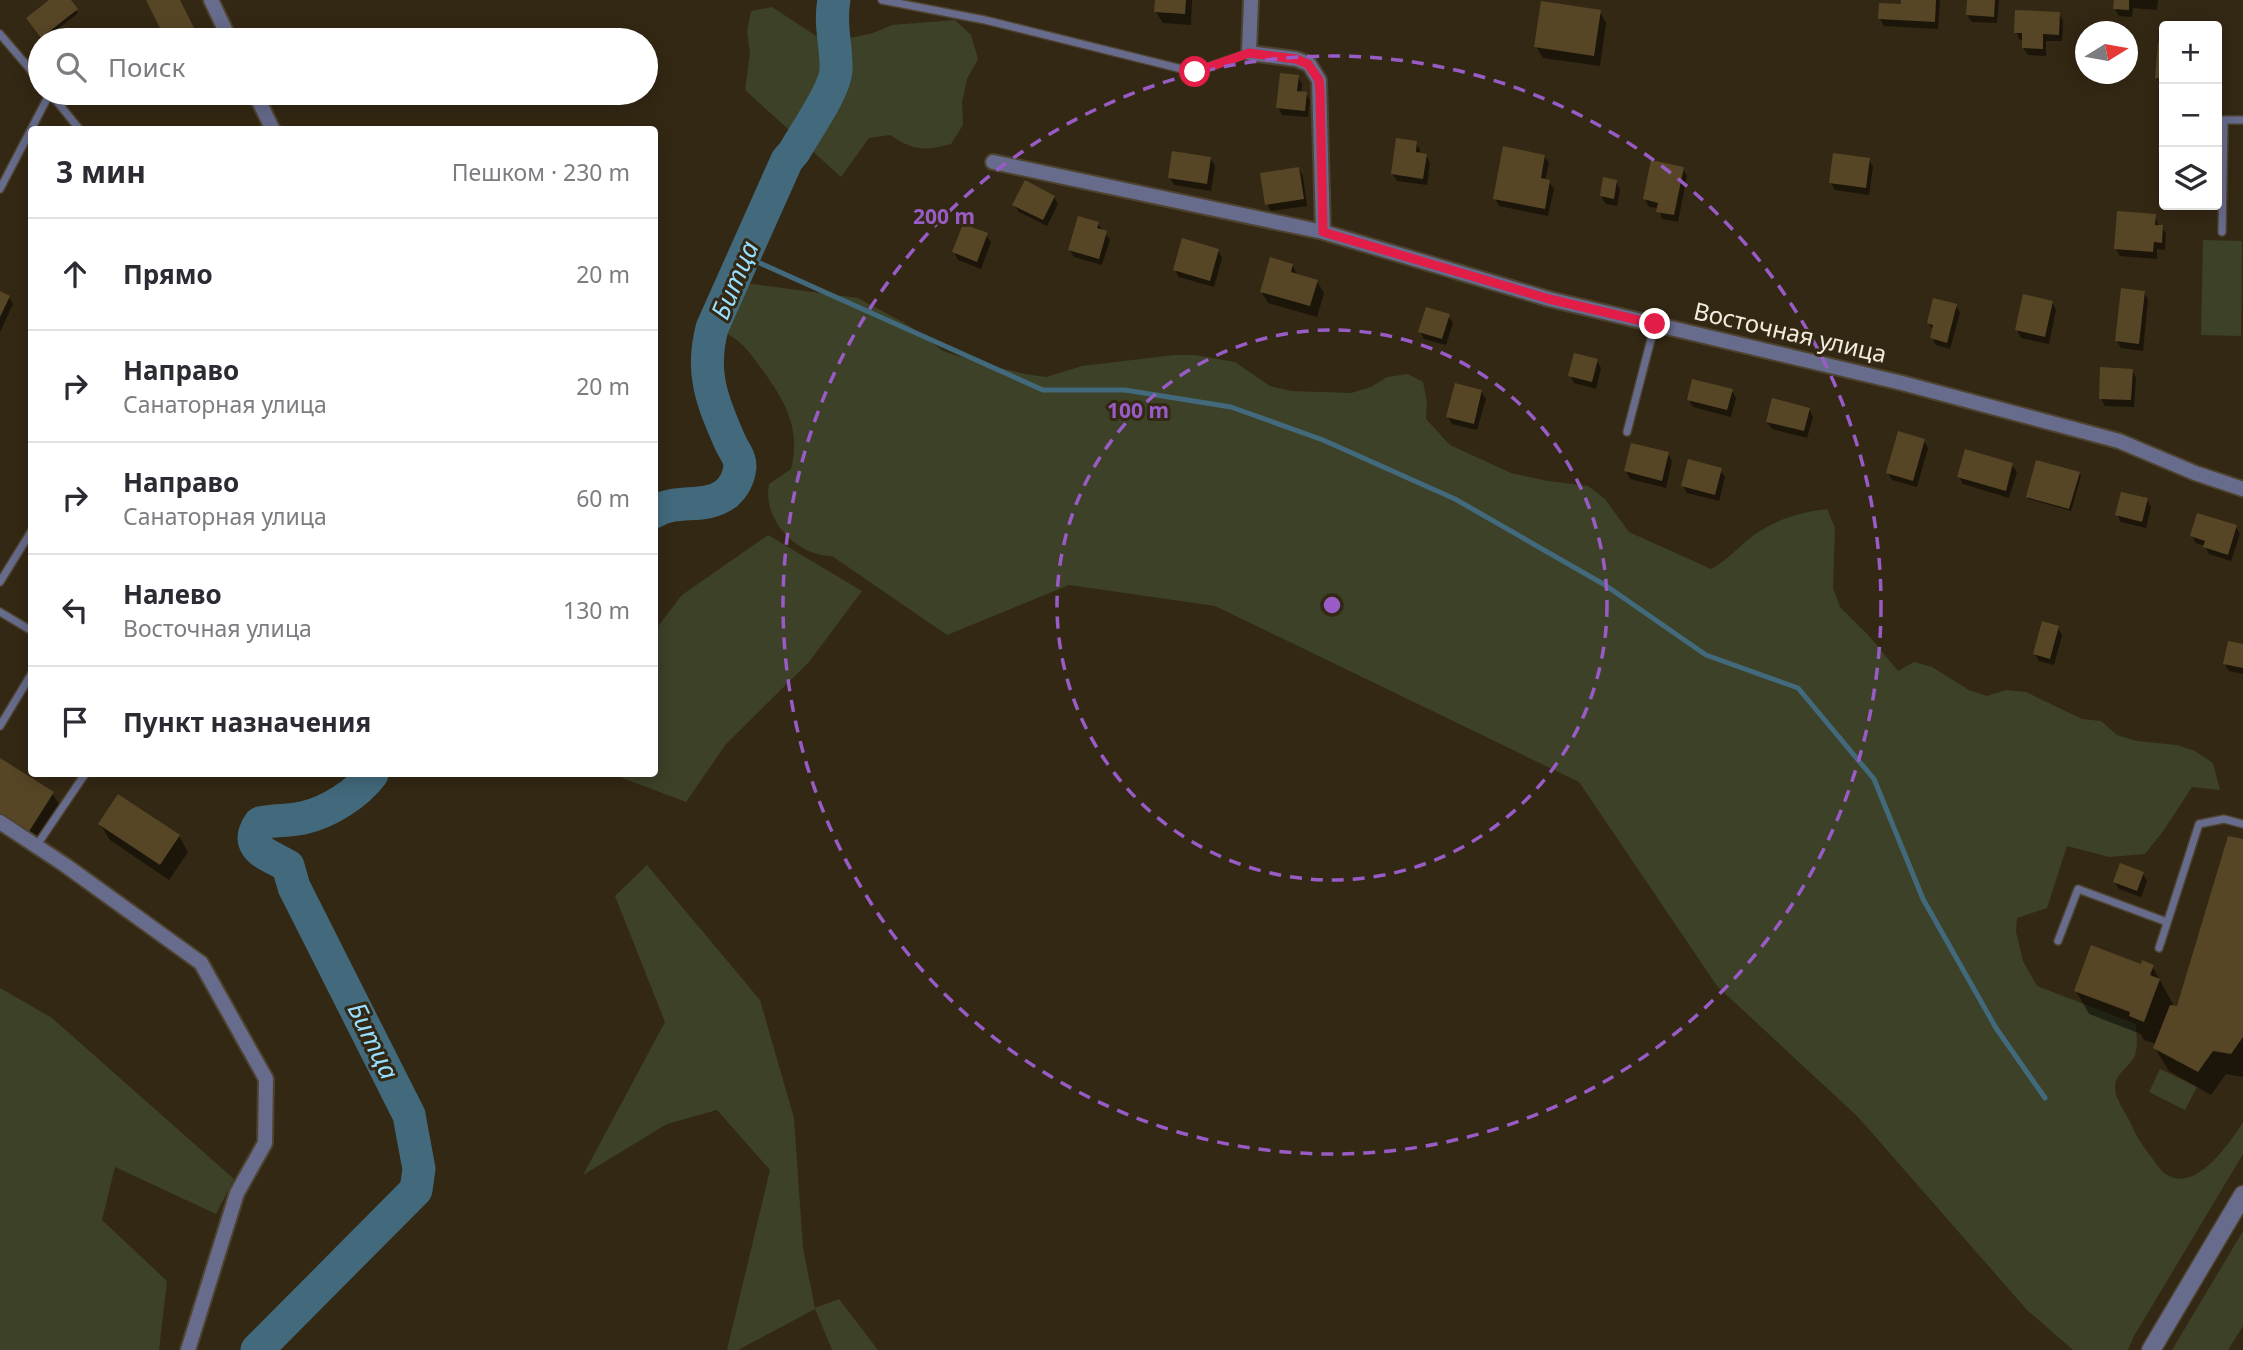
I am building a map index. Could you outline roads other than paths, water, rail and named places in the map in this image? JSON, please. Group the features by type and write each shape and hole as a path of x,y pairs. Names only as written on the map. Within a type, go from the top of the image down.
{"street":[{"path":"211,0 224,28"},
{"path":"1251,0 1249,53 1296,59 1308,64 1319,80 1323,232"},
{"path":"261,105 271,126"},
{"name":"Восточная улица","path":"993,162 1323,232 1549,299 1902,383 2119,441 2243,489"},
{"path":"0,822 37,845 201,962 266,1079 265,1143 237,1193 188,1350"},
{"path":"2151,1350 2243,1195"}],"lane":[{"path":"882,0 985,20 1195,72 1249,53"},
{"path":"0,34 28,67"},
{"path":"33,126 44,105"},
{"path":"60,105 77,126"},
{"path":"2222,232 2224,120 2243,120"},
{"path":"0,189 28,135"},
{"path":"1627,432 1655,324"},
{"path":"0,582 28,536"},
{"path":"0,612 28,629"},
{"path":"0,726 28,680"},
{"path":"37,845 83,777"},
{"path":"2159,948 2199,824 2224,819 2243,824"},
{"path":"2058,941 2078,889 2167,922"}],"waterway":[{"name":"Битца","path":"658,510 718,499 729,491 737,478 739,460 710,389 708,361 712,328 787,160 831,89 836,70 832,18 834,0"},
{"path":"744,256 1043,390 1125,390 1231,407 1323,440 1455,499 1605,585 1706,655 1798,688 1874,779 1923,899 1996,1028 2045,1098"},
{"name":"Битца","path":"257,1350 416,1190 419,1169 409,1115 294,887 288,866 260,850 254,839 260,823 303,818 323,811 350,795 369,777"}]}
